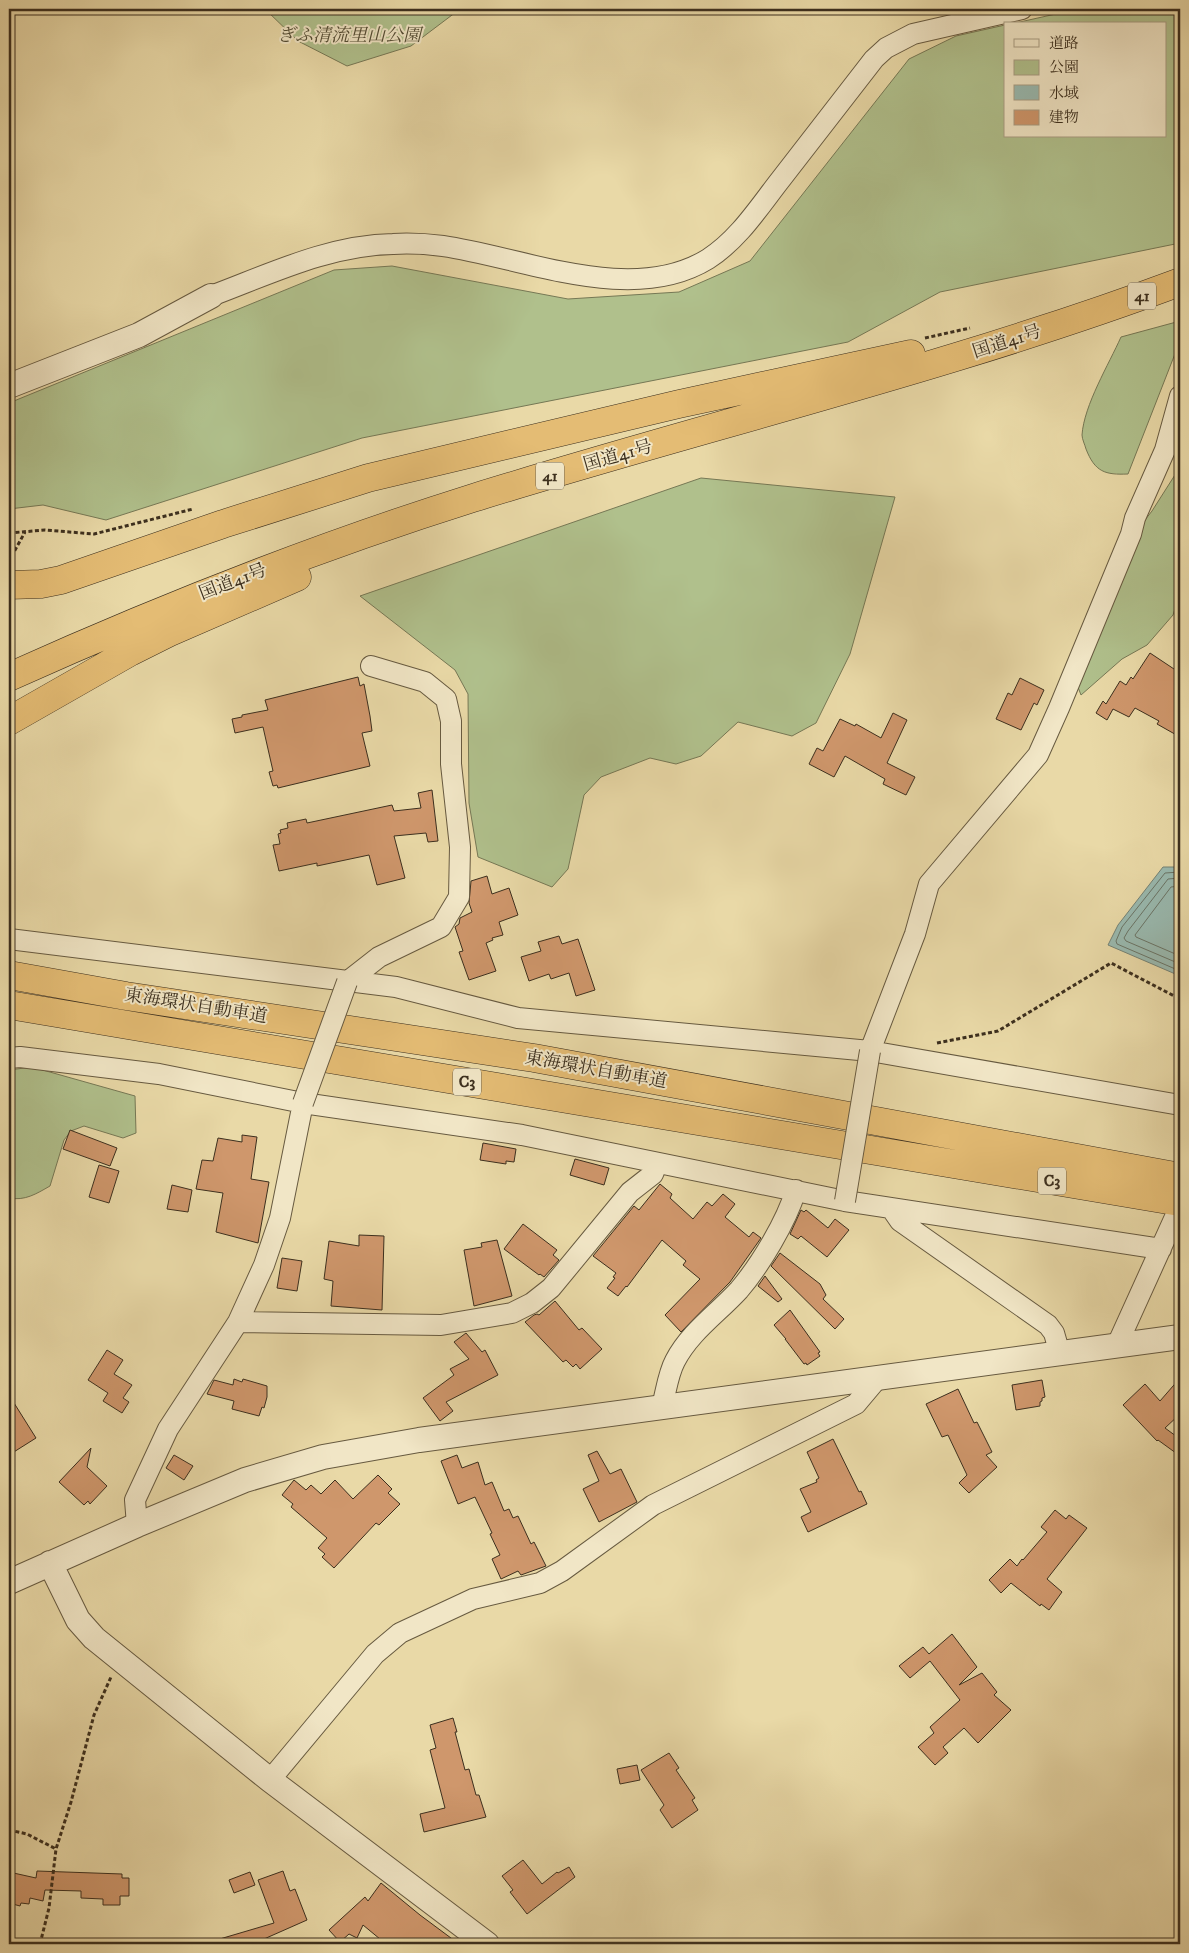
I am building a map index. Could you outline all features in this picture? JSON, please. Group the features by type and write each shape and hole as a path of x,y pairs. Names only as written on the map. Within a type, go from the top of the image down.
{"highway":[{"name":"国道41号","path":"9,677 200,594 382,528 520,484 771,410 920,369 1104,310 1180,282"},
{"name":"国道41号","path":"9,687 86,652 203,604 387,536 495,501 998,355 1180,294"},
{"path":"1150,305 1180,299"},
{"name":"41","path":"9,586 42,584 61,580 264,511 368,478 414,466 679,404 976,339 1036,322 1104,310"},
{"name":"41","path":"9,722 130,652 168,633 266,589 354,555 387,536"},
{"name":"東海環状自動車道","path":"9,975 126,996 534,1058 1180,1177"},
{"name":"東海環状自動車道","path":"9,1004 1180,1202"}],"street":[{"path":"9,369 318,256 343,249 393,244 443,246 606,278 650,278 690,268 710,258 742,229 874,59 886,48 899,40 925,31 1022,9"},
{"path":"9,386 139,335 211,296"},
{"path":"845,1201 870,1051 915,934 929,884 1038,755 1131,534 1135,518 1165,450 1180,396"},
{"path":"136,1525 134,1500 168,1429 238,1322 264,1265 280,1218 303,1103 347,982 379,957 441,927 459,897 460,847 451,764 451,721 446,699 425,682 371,666"},
{"path":"9,939 396,987 518,1018 870,1051 1180,1105"},
{"path":"9,1058 20,1057 158,1074 303,1103 522,1134 657,1164 845,1201 1161,1249"},
{"path":"238,1322 441,1325 512,1313 532,1303 551,1288 630,1192 653,1174 657,1164"},
{"path":"662,1406 674,1362 694,1332 739,1289 766,1251 785,1218 796,1190"},
{"path":"1117,1346 1180,1206"},
{"path":"891,1208 900,1221 1048,1325 1054,1333 1060,1354"},
{"path":"9,1582 136,1525 246,1480 323,1457 419,1440 1180,1337"},
{"path":"270,1780 375,1654 400,1633 473,1599 540,1583 562,1572 653,1505 856,1404 877,1379"},
{"path":"50,1563 78,1620 94,1638 270,1780 487,1944"}],"path":[{"path":"9,553 14,552 25,532"},
{"path":"909,1057 922,1046 998,1031 1111,964 1180,999"},
{"path":"40,1944 49,1908 56,1848 71,1802 94,1715 110,1678 126,1662"},
{"path":"9,1830 27,1834 56,1848"}],"green space":[{"name":"ぎふ清流里山公園","path":"265,9 460,9 411,46 347,66 298,41"},
{"path":"1078,9 1180,9 1180,243 940,292 848,342 362,438 106,520 43,505 9,509 9,403 334,270 392,266 568,299 679,292 750,261 909,59 956,36 1004,25 1004,138 1166,138 1166,22 1020,22"},
{"path":"1180,321 1180,341 1128,474 1107,473 1097,467 1089,457 1082,435 1092,398 1121,337"},
{"path":"1180,467 1180,601 1177,602 1173,615 1147,645 1122,659 1081,695 1071,669 1087,614 1119,553 1152,511"},
{"path":"701,478 895,497 850,654 816,723 792,736 738,722 701,756 676,764 650,758 601,777 584,795 568,869 552,887 478,857 469,803 468,694 455,670 360,596"},
{"path":"32,1067 135,1096 136,1133 123,1138 84,1126 71,1131 64,1140 50,1186 25,1198 15,1199 9,1198 9,1070"}],"water":[{"path":"1163,867 1180,867 1180,976 1108,945 1118,925"}],"building":[{"path":"1150,653 1180,673 1180,737 1157,724 1159,721 1135,708 1129,717 1113,709 1107,720 1096,713 1103,701 1106,704 1120,681 1126,685 1131,677 1133,679"},
{"path":"358,677 360,686 364,684 370,716 372,731 362,733 370,766 278,788 277,785 273,786 269,772 273,771 263,727 235,733 232,719 268,710 265,700"},
{"path":"1020,678 1044,690 1037,705 1034,703 1021,730 996,719 1008,693 1012,695"},
{"path":"893,713 907,720 887,763 915,777 906,795 883,784 885,779 845,756 834,777 809,764 817,748 823,751 840,719 855,726 856,724 881,738"},
{"path":"432,790 438,841 428,842 426,833 394,836 405,878 377,885 369,855 317,866 317,863 279,871 273,845 280,844 278,834 281,833 280,830 288,828 287,823 306,819 307,823 392,805 394,811 421,808 418,793"},
{"path":"487,876 492,894 509,888 518,915 499,922 503,935 492,938 493,940 486,943 496,971 469,980 459,952 463,951 455,927 459,924 460,918 472,912 469,903 471,881"},
{"path":"559,936 562,944 578,939 595,990 576,996 569,973 551,979 549,974 529,981 521,957 541,951 538,942"},
{"path":"70,1130 117,1148 110,1166 63,1149"},
{"path":"242,1135 257,1137 251,1179 269,1182 258,1243 216,1232 223,1193 196,1189 202,1160 213,1161 218,1138 242,1142"},
{"path":"483,1143 516,1149 514,1162 506,1161 506,1164 480,1160"},
{"path":"575,1159 609,1168 604,1185 570,1175"},
{"path":"99,1165 119,1171 109,1203 89,1197"},
{"path":"660,1184 672,1194 670,1198 693,1219 707,1202 712,1206 723,1194 735,1204 725,1217 749,1237 753,1232 761,1238 730,1282 681,1332 665,1315 700,1279 683,1265 686,1261 662,1240 627,1287 618,1296 607,1288 615,1278 613,1277 616,1273 593,1256 634,1206 639,1210"},
{"path":"172,1185 192,1190 188,1212 167,1209"},
{"path":"801,1210 804,1212 806,1210 828,1228 835,1219 849,1230 827,1257 801,1236 798,1239 790,1234"},
{"path":"523,1224 557,1250 553,1255 559,1260 544,1277 504,1249"},
{"path":"359,1235 384,1236 382,1310 331,1306 333,1281 324,1279 329,1241 359,1246"},
{"path":"497,1240 512,1296 474,1306 464,1250 482,1247 481,1243"},
{"path":"780,1253 820,1284 826,1295 823,1299 844,1319 835,1329 771,1266"},
{"path":"282,1258 302,1261 297,1291 277,1288"},
{"path":"765,1276 782,1299 778,1302 758,1286"},
{"path":"555,1301 579,1330 582,1328 602,1349 580,1369 576,1364 573,1367 566,1360 563,1362 525,1322 534,1315 539,1315"},
{"path":"790,1310 820,1352 818,1353 820,1356 807,1365 806,1363 804,1364 774,1325"},
{"path":"466,1333 482,1352 485,1350 498,1375 446,1402 453,1411 440,1421 423,1398 454,1375 450,1369 469,1359 454,1342"},
{"path":"107,1350 123,1360 114,1374 132,1385 123,1398 129,1402 122,1413 103,1401 108,1393 88,1380"},
{"path":"1180,1378 1180,1414 1165,1428 1180,1439 1180,1456 1157,1441 1123,1405 1145,1384 1160,1401"},
{"path":"234,1379 242,1382 243,1379 267,1386 267,1397 264,1408 262,1407 259,1416 232,1409 234,1401 207,1394 214,1380 233,1385"},
{"path":"1042,1380 1045,1397 1042,1398 1040,1406 1016,1410 1012,1385"},
{"path":"958,1389 974,1423 977,1422 992,1452 986,1455 997,1467 969,1493 959,1483 967,1475 948,1435 942,1437 926,1404"},
{"path":"9,1395 36,1438 9,1455"},
{"path":"833,1439 859,1492 861,1491 867,1504 808,1532 801,1517 811,1512 800,1489 817,1482 816,1480 819,1478 807,1452"},
{"path":"91,1448 87,1467 107,1486 90,1504 88,1501 84,1505 59,1482"},
{"path":"597,1451 610,1474 621,1469 637,1502 599,1522 583,1489 599,1481 588,1455"},
{"path":"174,1455 193,1466 184,1480 166,1468"},
{"path":"457,1455 462,1468 478,1462 485,1485 492,1482 504,1511 509,1509 513,1518 518,1516 531,1544 534,1542 546,1566 521,1575 518,1571 501,1579 492,1559 500,1555 475,1497 458,1504 441,1461"},
{"path":"378,1475 392,1489 388,1493 400,1504 379,1525 376,1523 334,1568 322,1557 325,1554 318,1548 327,1538 291,1507 293,1504 282,1495 294,1480 306,1490 311,1485 321,1494 335,1480 353,1499"},
{"path":"1055,1510 1066,1519 1069,1515 1087,1528 1047,1579 1062,1592 1049,1610 1041,1604 1040,1606 1011,1583 1001,1593 989,1580 1010,1559 1017,1566 1023,1560 1047,1532 1041,1527"},
{"path":"952,1634 977,1667 959,1685 982,1673 997,1692 994,1695 1011,1710 978,1743 964,1728 943,1747 948,1753 935,1765 918,1747 934,1733 930,1727 960,1700 930,1661 910,1678 899,1666 923,1647 929,1654"},
{"path":"453,1718 465,1770 469,1769 476,1795 479,1795 486,1817 424,1832 420,1814 445,1808 430,1750 436,1748 430,1725"},
{"path":"669,1753 679,1768 676,1770 695,1798 692,1800 698,1810 672,1828 660,1810 664,1805 641,1770"},
{"path":"637,1765 640,1780 620,1784 617,1769"},
{"path":"523,1860 542,1884 557,1872 569,1867 575,1877 527,1914 510,1892 513,1890 502,1876"},
{"path":"37,1871 122,1874 122,1878 129,1878 129,1896 120,1896 120,1905 103,1905 103,1899 81,1898 81,1891 45,1890 43,1901 30,1898 29,1904 21,1903 20,1906 9,1903 9,1872 36,1878"},
{"path":"283,1871 290,1891 295,1889 307,1920 264,1939 266,1944 214,1944 213,1941 274,1923 258,1880"},
{"path":"250,1872 255,1885 234,1893 229,1880"},
{"path":"381,1883 459,1944 386,1944 363,1925 357,1938 349,1934 340,1942 329,1930 365,1897 368,1901"}]}
